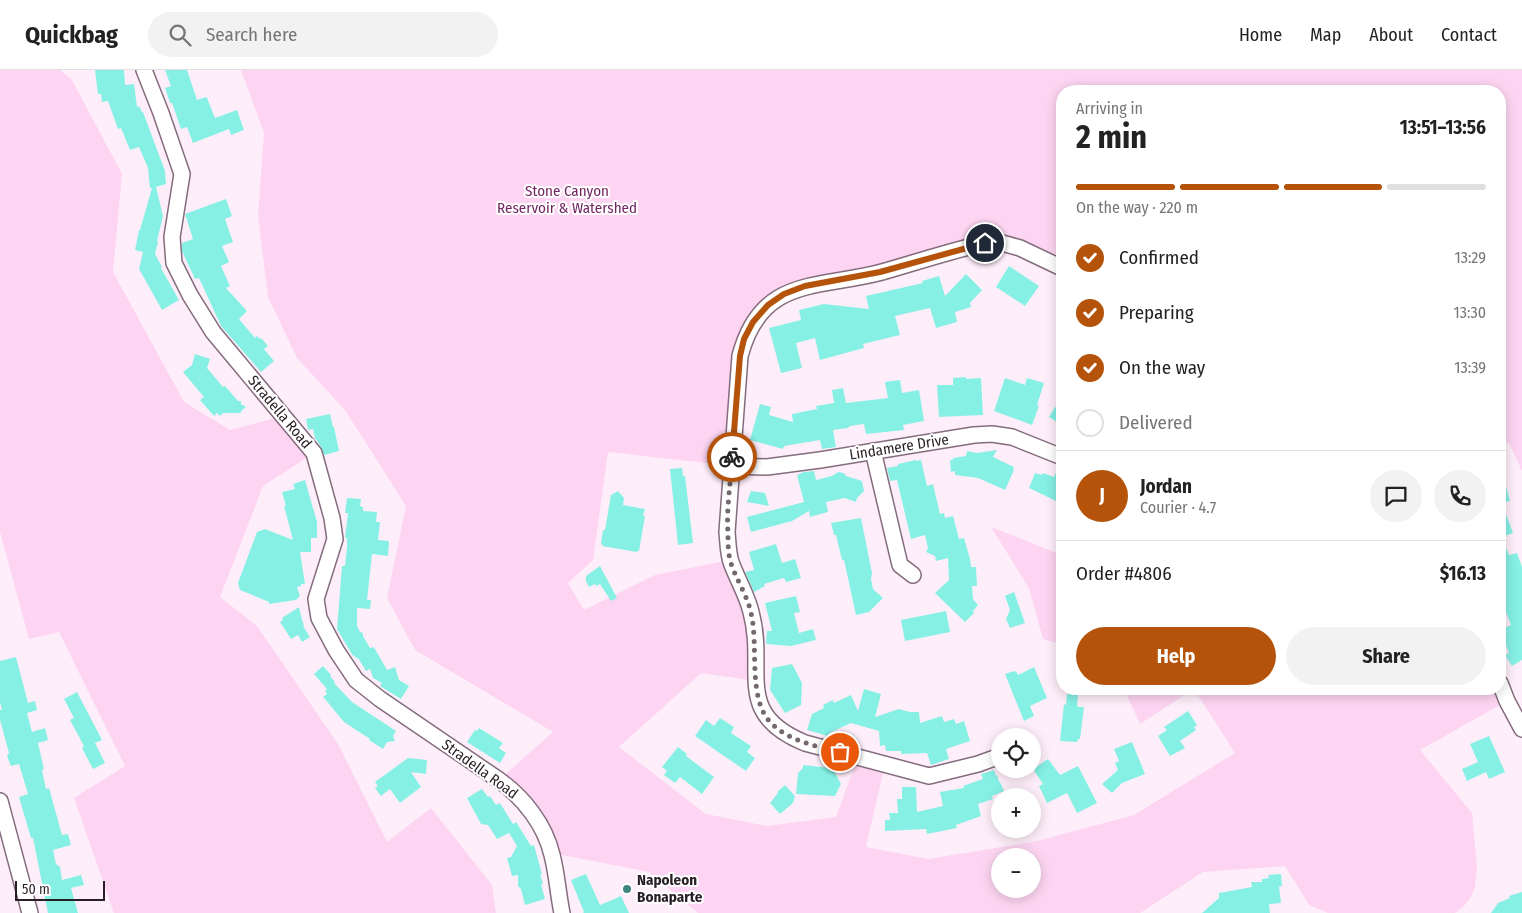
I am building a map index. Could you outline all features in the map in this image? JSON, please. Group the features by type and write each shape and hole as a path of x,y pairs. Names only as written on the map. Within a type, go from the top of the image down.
{"street":[{"name":"Stradella Road","path":"144,70 182,174 172,237 174,264 190,295 213,332 314,453 332,518 335,539 316,599 319,618 336,650 356,680 380,699 500,780 516,793 526,805 539,824 552,854 562,913"},
{"path":"991,759 929,776 805,743 789,736 770,723 760,707 756,690 755,641 751,612 730,560 727,532 740,356 744,339 753,322 768,305 784,294 805,286 880,272 985,243 1002,243 1020,248 1056,265"},
{"name":"Lindamere Drive","path":"732,466 767,467 974,435 992,434 1012,437 1056,455"},
{"path":"873,451 900,565 913,575"},
{"path":"1505,695 1522,729"},
{"path":"0,801 30,913"}],"green space":[{"path":"0,70 60,70 72,80 122,174 113,272 184,402 230,430 283,416 314,453 263,486 220,597 257,626 338,744 387,842 431,808 492,885 496,913 114,913 74,798 125,766 59,632 29,639 0,532"},
{"name":"Stone Canyon Reservoir & Watershed","path":"241,70 1522,70 1522,471 1509,443 1506,444 1506,85 1056,85 1056,266 1002,243 784,294 744,339 732,466 608,452 593,560 568,583 584,610 655,575 730,560 751,612 756,681 701,673 619,747 706,814 767,826 836,817 858,757 885,764 866,847 928,859 991,849 991,898 1041,898 1041,848 995,848 1037,841 1134,815 1235,753 1198,695 1504,695 1507,701 1420,750 1472,813 1477,866 1475,887 1471,897 1455,913 1328,913 1309,905 1285,866 1203,872 1140,913 698,913 649,872 552,853 499,780 553,732 415,650 387,598 406,506 345,410 297,358 268,297 258,216 264,133"},
{"path":"991,527 1056,553 1056,643 1043,639 1029,588"},
{"path":"1127,695 1185,695 1140,724"}],"building":[{"path":"95,70 124,70 125,85 134,84 137,107 139,106 143,112 165,171 166,184 156,187 163,216 155,254 179,300 162,310 139,269 143,252 135,250 152,188 150,188 148,168 139,147 130,150 121,128 118,129 108,101 102,102 101,94 98,94"},
{"path":"165,70 187,70 197,100 207,98 215,118 237,110 244,130 231,135 229,129 193,143 187,127 181,129 172,103 170,103 165,88 171,86"},
{"path":"226,199 232,216 225,219 233,242 222,246 229,262 221,266 230,286 226,288 247,311 239,319 255,338 257,336 261,338 268,346 264,349 274,361 261,372 221,326 199,278 195,279 182,251 182,243 193,239 185,214"},
{"path":"1009,266 1039,286 1025,306 996,287"},
{"path":"966,274 982,290 970,303 971,307 955,312 957,322 936,328 930,308 895,316 900,335 863,344 864,348 820,360 815,338 796,343 802,368 781,373 769,328 801,320 799,310 824,304 869,309 866,296 923,283 922,281 939,276 945,296"},
{"path":"195,354 210,359 207,368 223,387 225,386 246,407 241,413 223,413 220,416 217,413 214,416 200,400 204,397 183,372 192,365"},
{"path":"966,377 966,379 981,378 983,415 939,417 937,385 953,385 953,378"},
{"path":"1005,378 1025,385 1027,378 1044,383 1037,405 1039,406 1032,425 994,411"},
{"path":"900,380 902,393 919,390 924,421 903,425 904,430 866,434 864,424 850,426 833,430 836,447 822,449 820,440 784,446 783,449 750,440 760,404 771,407 769,415 793,422 792,414 817,409 816,406 834,403 832,390 843,388 846,403 888,398 885,382"},
{"path":"1055,407 1056,408 1056,421 1049,417"},
{"path":"330,414 339,451 324,455 315,439 313,429 308,430 306,419"},
{"path":"997,450 993,457 1014,467 1005,490 978,478 955,475 955,471 951,472 950,460 966,456 967,451 977,453"},
{"path":"921,460 927,486 933,484 940,514 944,513 945,518 953,516 959,539 964,538 971,567 976,567 977,586 972,586 973,599 978,605 973,611 974,613 965,622 935,593 949,580 948,558 936,561 935,556 926,552 928,548 925,535 911,539 897,480 890,481 887,468"},
{"path":"682,468 683,476 685,476 693,543 678,545 670,469"},
{"path":"814,471 816,480 832,476 838,472 844,473 846,476 862,481 864,491 857,498 856,502 845,498 826,502 828,512 810,517 809,511 792,521 751,532 747,517 804,502 797,475"},
{"path":"1035,473 1042,475 1043,473 1054,477 1056,473 1056,501 1029,488"},
{"path":"305,480 317,522 317,538 311,538 311,552 300,552 305,584 297,587 300,596 296,600 269,604 269,602 240,590 238,583 257,532 265,529 293,540 282,492 295,489 293,484"},
{"path":"1506,486 1510,501 1506,502"},
{"path":"618,491 624,498 623,505 645,509 639,551 637,552 602,546 601,544 611,495"},
{"path":"751,491 765,493 769,506 747,502"},
{"path":"347,498 361,499 360,506 363,507 363,511 377,512 376,522 380,522 378,540 389,541 388,556 372,554 367,600 371,600 370,609 357,608 357,626 360,632 363,633 370,648 373,647 375,649 387,670 395,667 399,680 409,686 401,699 380,686 382,683 373,678 370,669 366,671 358,658 353,656 337,629 342,566 345,566 347,547 347,538 345,538 348,513 345,513"},
{"path":"1506,514 1513,533 1506,536"},
{"path":"861,518 872,573 873,589 883,598 869,612 856,615 844,560 842,560 831,523"},
{"path":"776,544 782,563 795,559 801,578 786,582 784,578 764,584 765,586 754,592 745,572 754,570 749,552"},
{"path":"1506,547 1509,555 1517,553 1522,567 1522,660 1512,666 1506,657 1509,653 1506,645 1506,627 1511,625 1506,612"},
{"path":"600,566 617,598 611,601 600,584 589,587 586,581 586,576"},
{"path":"1014,592 1025,623 1010,628 1006,619 1010,610 1005,596"},
{"path":"796,596 800,612 794,613 799,633 813,629 816,640 791,646 766,644 767,631 772,631 765,603"},
{"path":"299,607 303,626 310,637 302,642 298,635 291,639 280,622 283,620 282,618"},
{"path":"946,611 950,632 905,641 901,620"},
{"path":"16,657 28,703 35,701 37,710 27,713 32,732 45,728 48,740 38,743 46,789 49,788 62,835 68,834 71,845 53,850 56,864 60,867 62,880 81,875 84,885 71,888 78,913 48,913 33,838 31,838 19,797 28,794 19,764 11,766 7,756 9,753 0,720 0,710 2,710 0,702 0,661"},
{"path":"792,664 802,683 801,705 785,713 770,690 772,668"},
{"path":"323,666 331,675 334,683 352,702 396,731 393,736 395,741 387,742 383,749 344,722 323,697 327,694 325,691 327,689 314,674"},
{"path":"1034,667 1047,698 1030,706 1034,716 1024,721 1005,674 1016,671 1018,675"},
{"path":"864,689 881,694 875,717 899,709 919,712 920,723 942,716 944,722 954,719 956,724 964,721 970,741 946,749 949,759 931,765 927,753 901,754 901,751 886,751 885,745 880,746 879,731 851,723 829,733 828,736 807,730 812,714 824,708 823,705 833,700 834,703 851,695 858,711"},
{"path":"77,692 102,740 95,743 105,763 93,769 82,748 84,746 70,720 74,718 64,699"},
{"path":"1067,695 1078,695 1078,707 1084,707 1080,739 1077,742 1060,741 1064,704 1066,705"},
{"path":"1188,711 1197,725 1194,727 1196,730 1180,741 1185,748 1170,756 1158,736 1167,730 1164,727"},
{"path":"720,718 734,727 731,733 751,746 747,752 755,758 746,771 695,736 706,720 714,726"},
{"path":"479,728 503,743 499,748 506,753 500,763 467,742 475,730 477,731"},
{"path":"1489,736 1505,772 1489,779 1486,772 1467,781 1462,769 1478,762 1470,744"},
{"path":"1132,742 1145,774 1122,783 1112,793 1102,784 1118,770 1115,763 1119,761 1114,749"},
{"path":"678,747 687,754 686,756 714,777 702,794 680,777 675,783 664,775 667,771 662,767"},
{"path":"408,758 427,760 426,774 411,772 421,787 400,803 390,789 381,796 375,788 378,786 375,782"},
{"path":"1048,759 1060,775 1078,766 1097,803 1077,813 1067,793 1047,803 1039,786 1043,784 1039,778 1041,778 1041,764"},
{"path":"803,765 831,768 831,771 834,771 841,784 835,796 796,794 798,773 803,768"},
{"path":"991,771 991,778 998,778 1003,788 991,788 991,800 978,804 981,816 956,825 957,828 927,834 926,829 885,831 885,820 890,820 889,813 898,813 897,799 902,799 902,787 916,787 917,812 943,806 940,792 964,788 963,786 983,779 981,774"},
{"path":"785,785 795,796 793,803 780,814 770,803 777,792"},
{"path":"482,789 496,805 500,803 513,824 516,822 531,846 534,845 542,874 540,874 543,883 541,884 545,899 525,905 521,889 518,886 518,875 512,876 507,858 511,857 517,846 509,833 497,839 488,825 481,824 467,798"},
{"path":"586,874 600,905 621,896 629,913 583,913 571,880"},
{"path":"1281,874 1282,886 1279,887 1281,903 1269,904 1270,913 1202,913 1219,898 1219,893 1252,887 1251,882 1262,882 1262,879 1269,878 1268,875"},
{"path":"1522,892 1522,913 1491,913 1498,903 1510,898 1509,896"}],"way so far":[{"path":"732,457 727,532 730,560 751,612 755,641 756,690 760,707 770,723 789,736 805,743 840,752"}],"place":[{"name":"Napoleon Bonaparte","path":"627,889"}],"route":[{"path":"732,457 740,356 744,339 753,322 768,305 784,294 805,286 880,272 985,243"}]}
